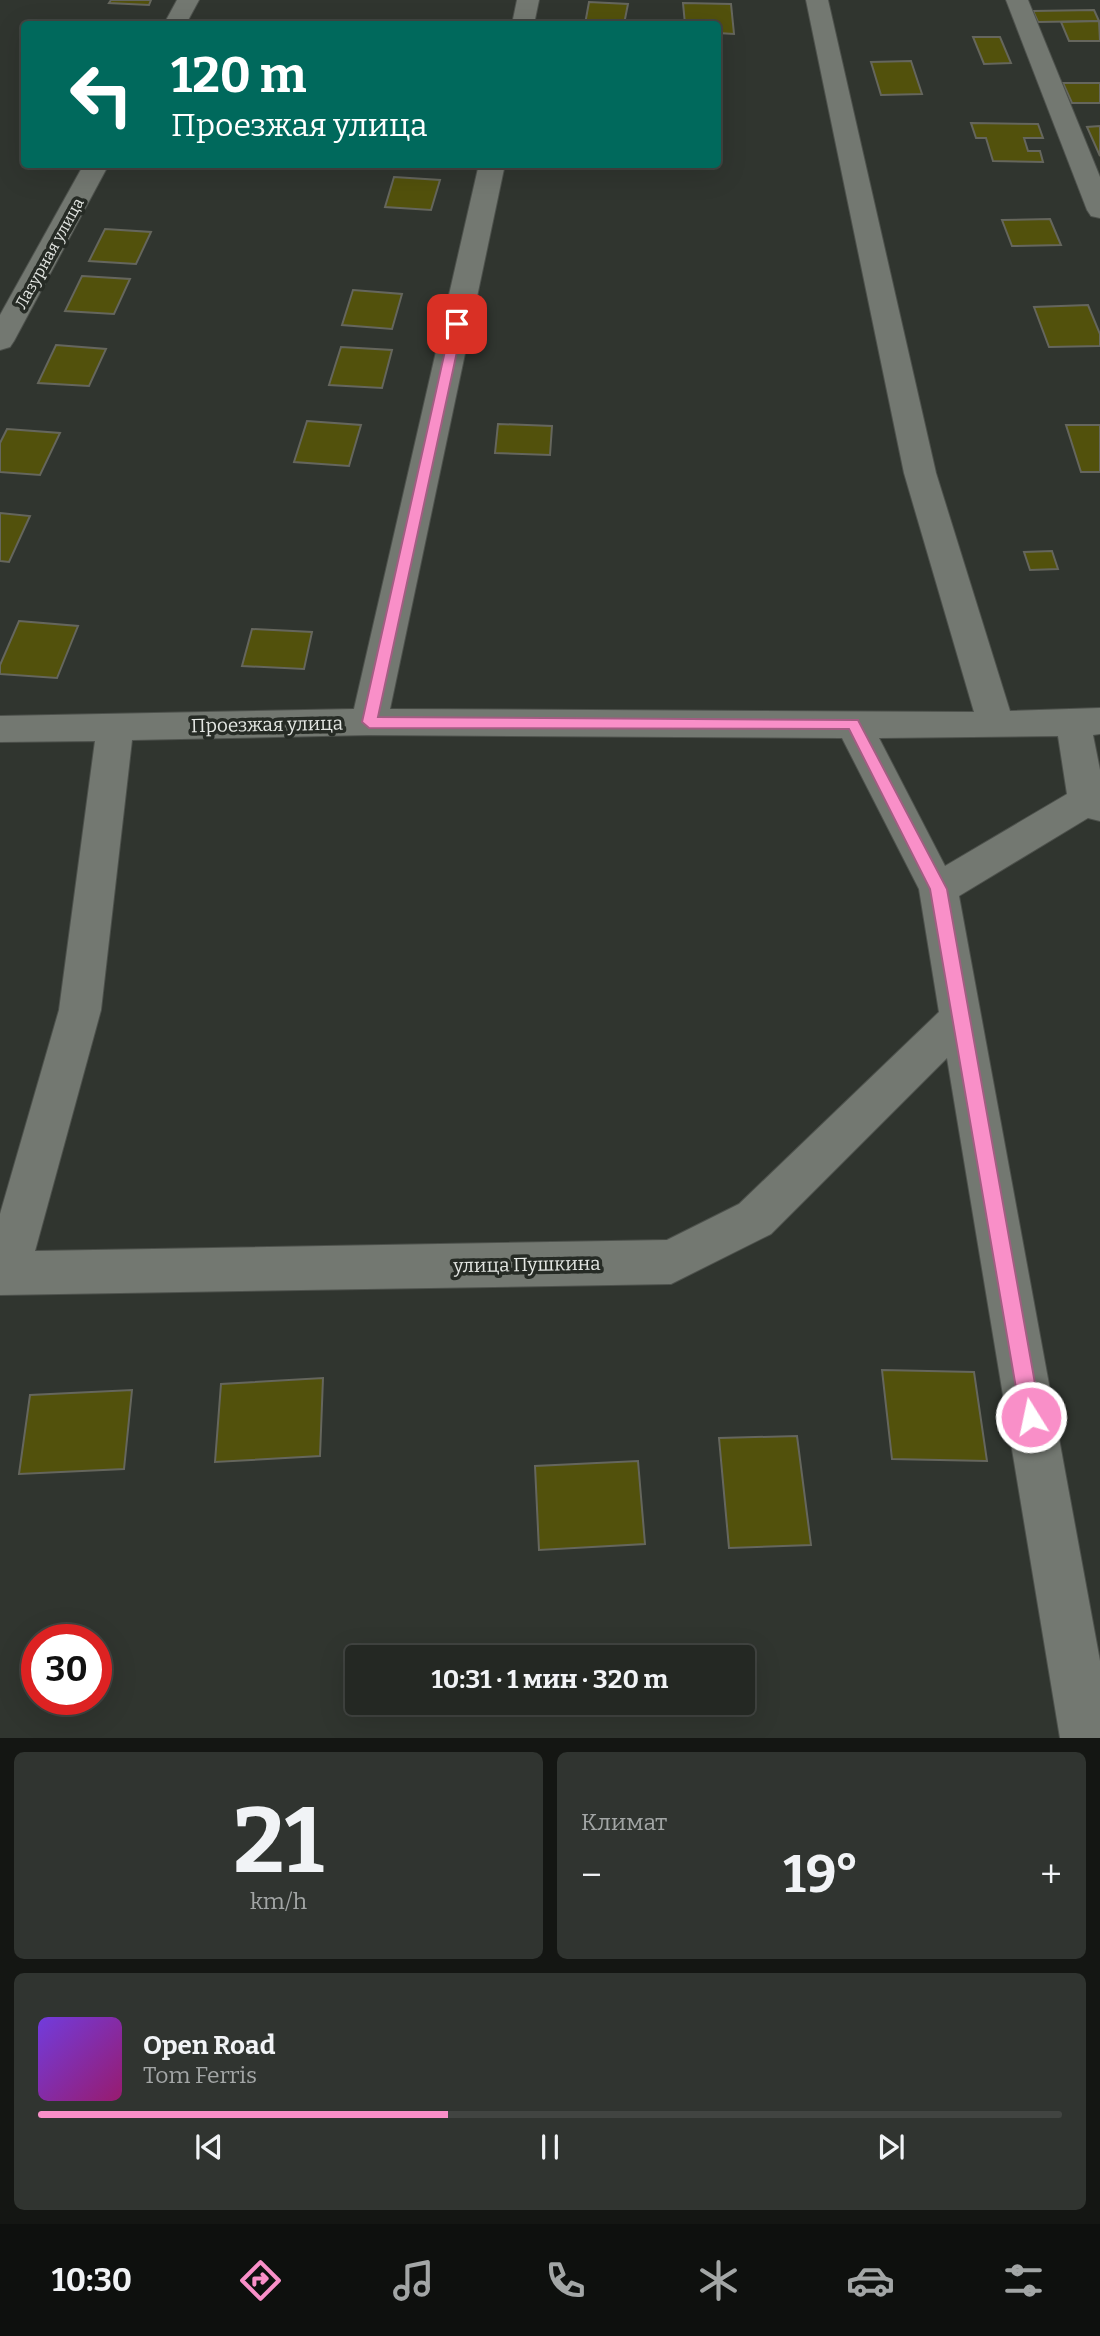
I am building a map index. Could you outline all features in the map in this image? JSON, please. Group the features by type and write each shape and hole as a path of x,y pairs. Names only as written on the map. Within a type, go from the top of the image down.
{"street":[{"path":"177,21 188,0"},
{"path":"524,21 528,0"},
{"path":"817,0 919,473 996,724"},
{"path":"1017,0 1100,210"},
{"name":"Лазурная улица","path":"0,341 95,168"},
{"path":"369,722 491,168"},
{"path":"939,889 1094,803 1086,721"},
{"name":"Проезжая улица","path":"0,729 369,722 996,724 1086,721"},
{"path":"853,723 939,889 1087,1738"},
{"path":"3,1273 80,1010 114,727"},
{"name":"улица Пушкина","path":"3,1273 671,1262 755,1219 961,1017"}],"building":[{"path":"111,0 151,0 149,5 109,3"},
{"path":"589,2 628,4 625,21 586,21"},
{"path":"683,3 731,4 734,34 721,33 721,21 685,21"},
{"path":"1094,10 1099,21 1038,22 1033,11"},
{"path":"1099,21 1100,41 1069,41 1061,22"},
{"path":"973,37 1000,37 1011,63 984,64"},
{"path":"911,61 922,94 881,95 871,62"},
{"path":"1063,83 1100,83 1100,103 1072,103"},
{"path":"971,123 1038,124 1043,138 1024,138 1028,151 1040,151 1043,162 993,161 986,138 976,138"},
{"path":"1100,126 1100,156 1087,127"},
{"path":"394,177 440,180 431,210 385,207"},
{"path":"1050,219 1061,245 1012,246 1002,220"},
{"path":"105,229 151,232 136,264 89,261"},
{"path":"82,276 130,279 114,314 65,311"},
{"path":"353,290 402,294 392,329 342,325"},
{"path":"1088,305 1100,334 1100,346 1049,347 1034,307"},
{"path":"56,345 106,349 89,386 38,383"},
{"path":"341,347 392,350 382,388 329,385"},
{"path":"307,421 361,425 349,466 294,462"},
{"path":"498,424 552,426 550,455 495,453"},
{"path":"1066,425 1100,425 1100,472 1081,472"},
{"path":"7,429 60,433 40,475 0,472 0,443"},
{"path":"0,513 30,516 9,562 0,561"},
{"path":"1052,551 1058,569 1030,570 1024,552"},
{"path":"19,621 78,626 57,678 0,674 0,665"},
{"path":"252,629 312,632 304,669 242,666"},
{"path":"882,1370 974,1372 987,1461 892,1459"},
{"path":"323,1378 320,1456 215,1462 221,1384"},
{"path":"132,1390 124,1469 19,1474 30,1395"},
{"path":"797,1436 811,1545 729,1548 719,1438"},
{"path":"638,1461 645,1544 539,1550 535,1466"}],"route":[{"path":"457,324 369,722 853,723 939,889 1031,1417"}]}
